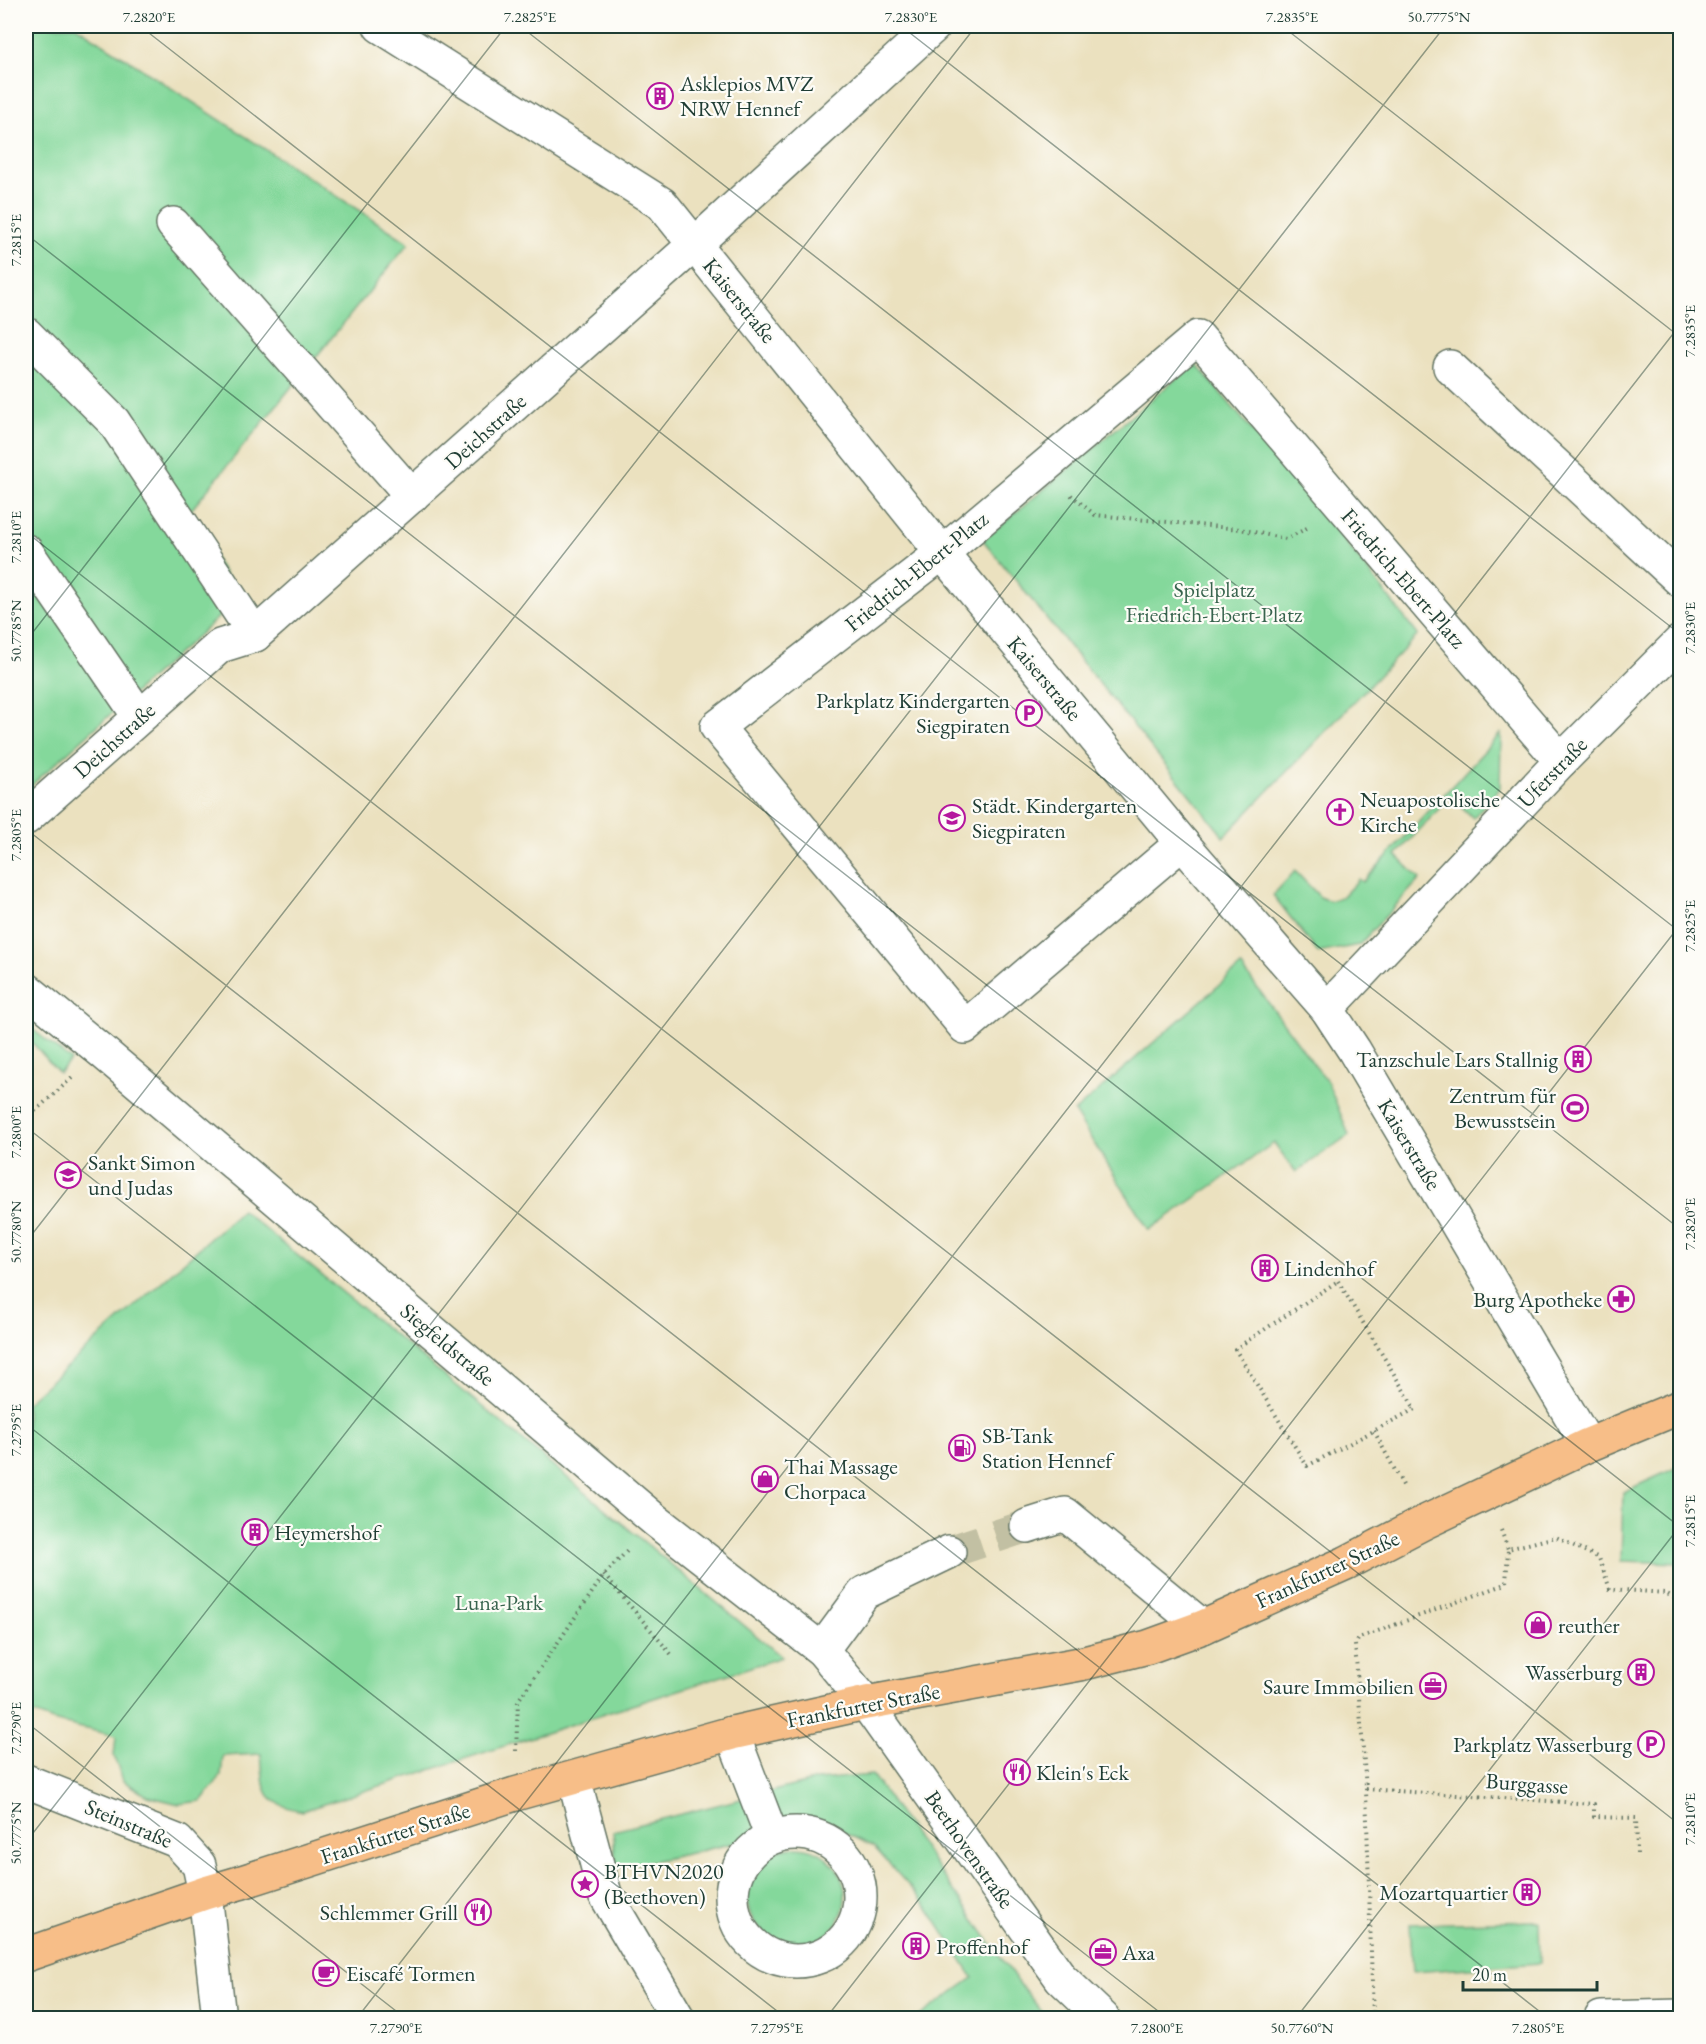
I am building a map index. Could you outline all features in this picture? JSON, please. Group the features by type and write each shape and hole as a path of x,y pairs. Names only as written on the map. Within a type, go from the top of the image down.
{"main road":[{"name":"Frankfurter Straße","path":"26,1955 205,1893 515,1794 732,1732 866,1703 1080,1664 1148,1647 1203,1626 1346,1563 1423,1523 1588,1445 1680,1407"}],"street":[{"name":"Kaiserstraße","path":"380,26 662,204 942,553 1182,843 1327,1009 1354,1050 1588,1445"},
{"name":"Deichstraße","path":"26,818 220,646 255,634 695,244 934,26"},
{"path":"172,224 412,496"},
{"path":"26,334 114,422 255,634"},
{"name":"Friedrich-Ebert-Platz","path":"1182,843 965,1027 717,727 942,553 1198,337 1561,761"},
{"path":"1450,367 1680,580"},
{"path":"26,551 139,716"},
{"name":"Uferstraße","path":"1327,1009 1561,761 1680,642"},
{"name":"Siegfeldstraße","path":"26,989 656,1521 822,1650 866,1703"},
{"path":"1027,1526 1065,1514 1203,1626"},
{"path":"822,1650 864,1593 949,1552"},
{"name":"Beethovenstraße","path":"866,1703 1061,1978 1102,2019"},
{"path":"732,1732 772,1837"},
{"path":"574,1779 605,1894 678,2019"},
{"name":"Steinstraße","path":"26,1781 177,1842 199,1865 205,1893 219,2019"},
{"path":"1601,2019 1680,2016"}],"path":[{"path":"1040,470 1095,515 1240,528 1286,539 1317,523"},
{"path":"26,1119 76,1075 105,1054"},
{"path":"1338,1281 1415,1409 1374,1431 1308,1466 1235,1349 1338,1281"},
{"path":"1374,1431 1423,1523"},
{"path":"515,1794 518,1701 604,1575 656,1521"},
{"path":"1373,2019 1366,1789 1355,1645 1359,1638 1506,1584 1508,1549 1556,1537 1599,1558 1610,1589 1665,1593 1680,1600"},
{"path":"604,1575 671,1654"},
{"name":"Burggasse","path":"1366,1789 1594,1803 1594,1817 1636,1818 1637,1854"}],"green space":[{"path":"26,26 76,26 409,243 187,515 240,598 26,790"},
{"name":"Spielplatz Friedrich-Ebert-Platz","path":"1195,363 1327,518 1418,635 1224,837 983,540"},
{"path":"1501,733 1500,788 1473,818 1451,796 1396,855 1420,879 1359,945 1318,953 1273,895 1295,871 1320,897 1330,901 1343,896 1359,879 1363,882"},
{"path":"1241,966 1328,1083 1349,1135 1296,1172 1274,1143 1149,1230 1074,1112"},
{"path":"26,1024 71,1060 59,1073 30,1040 26,1044"},
{"name":"Luna-Park","path":"242,1210 782,1657 302,1811 279,1804 272,1799 265,1786 261,1754 223,1756 221,1776 201,1801 179,1804 147,1796 123,1781 114,1756 116,1736 53,1721 26,1711 26,1403"},
{"path":"1680,1466 1680,1563 1621,1561 1623,1492"},
{"path":"872,1775 1019,1983 1047,2018 917,2018 973,1978 926,1905 874,1847 818,1820 718,1847 616,1868 613,1831 817,1780"},
{"path":"796,1847 815,1851 831,1861 841,1877 845,1896 841,1915 831,1931 815,1941 796,1945 777,1941 761,1931 751,1915 747,1896 751,1877 761,1861 777,1851"},
{"path":"1539,1921 1540,1963 1413,1972 1410,1924"}],"tunnel":[{"path":"949,1552 1027,1526"}],"place":[{"name":"Asklepios MVZ NRW Hennef","path":"660,96"},
{"name":"Parkplatz Kindergarten Siegpiraten","path":"1029,713"},
{"name":"Neuapostolische Kirche","path":"1340,812"},
{"name":"Städt. Kindergarten Siegpiraten","path":"952,818"},
{"name":"Tanzschule Lars Stallnig","path":"1578,1059"},
{"name":"Zentrum für Bewusstsein","path":"1575,1108"},
{"name":"Sankt Simon und Judas","path":"68,1175"},
{"name":"Lindenhof","path":"1265,1268"},
{"name":"Burg Apotheke","path":"1621,1299"},
{"name":"SB-Tank Station Hennef","path":"962,1448"},
{"name":"Thai Massage Chorpaca","path":"765,1479"},
{"name":"Heymershof","path":"255,1532"},
{"name":"reuther","path":"1538,1625"},
{"name":"Wasserburg","path":"1641,1672"},
{"name":"Saure Immobilien","path":"1433,1686"},
{"name":"Parkplatz Wasserburg","path":"1651,1744"},
{"name":"Klein's Eck","path":"1017,1772"},
{"name":"BTHVN2020 (Beethoven)","path":"585,1884"},
{"name":"Mozartquartier","path":"1527,1892"},
{"name":"Schlemmer Grill","path":"478,1912"},
{"name":"Proffenhof","path":"916,1946"},
{"name":"Axa","path":"1103,1952"},
{"name":"Eiscafé Tormen","path":"326,1973"}]}
